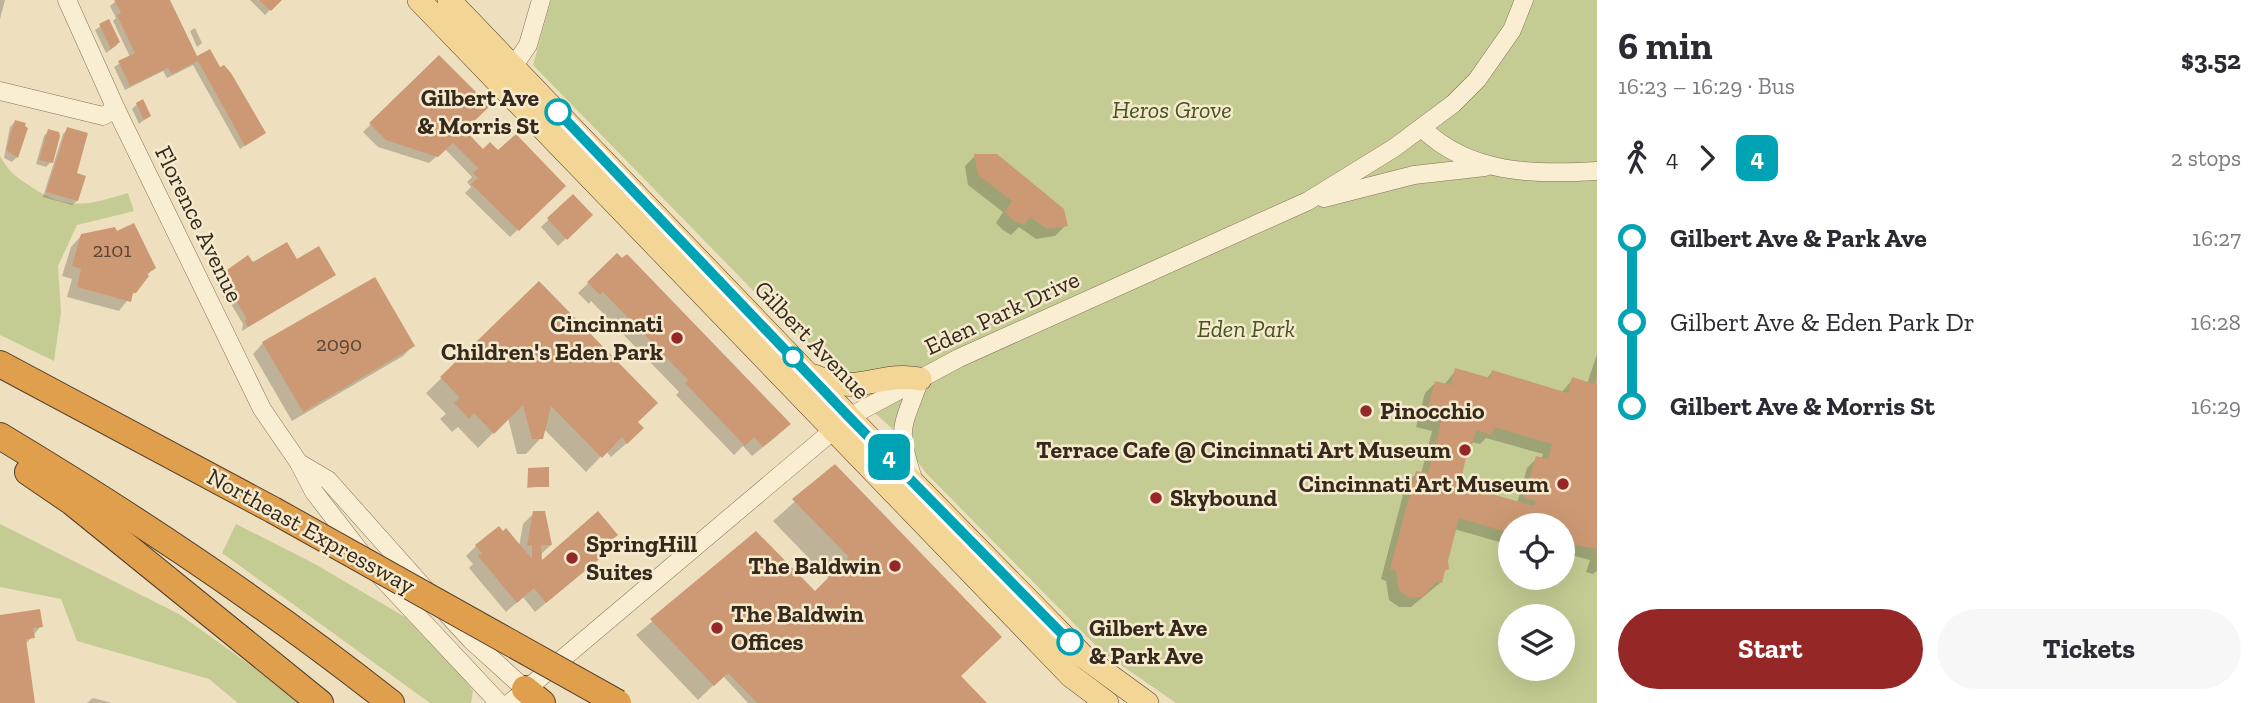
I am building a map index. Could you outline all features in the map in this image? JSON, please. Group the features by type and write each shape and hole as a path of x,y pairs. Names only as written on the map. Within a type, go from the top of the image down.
{"highway":[{"name":"Northeast Expressway","path":"0,364 273,510 618,703"},
{"path":"0,436 183,552 275,616 391,703"},
{"path":"0,453 72,502 320,703"}],"main road":[{"name":"Gilbert Avenue","path":"419,0 508,76 810,374 840,424 914,482 1084,656 1147,703"},
{"name":"Gilbert Avenue","path":"449,0 508,76 840,424 1071,676 1107,703"},
{"path":"810,374 833,384 852,386 899,375 920,379"}],"street":[{"name":"Florence Avenue","path":"67,0 116,108 262,409 299,463 314,492 388,586 499,703"},
{"path":"508,76 528,45 541,0"},
{"name":"Eden Park Drive","path":"526,698 840,424 920,379 1313,199 1422,128 1453,104 1498,53 1512,30 1524,0"},
{"path":"0,90 103,116 116,108"},
{"path":"1422,128 1439,145 1461,158 1492,166 1518,170 1597,171"},
{"path":"1313,199 1329,198 1414,174 1492,166"},
{"path":"914,482 901,432 920,379"},
{"name":"Florence Avenue","path":"299,463 328,480 526,698"}],"green space":[{"name":"Eden Park","path":"551,0 1597,0 1597,703 1176,703 1102,652 926,473 896,432 858,398 533,65"},
{"path":"0,156 16,177 55,200 89,203 128,193 134,211 77,225 58,266 61,312 54,361 0,335"},
{"path":"0,524 179,614 303,703 238,703 209,679 77,641 61,599 0,587"},
{"path":"236,524 315,564 405,617 465,680 473,691 471,703 430,703 222,553"}],"building":[{"path":"114,0 170,0 197,56 210,49 220,67 224,65 231,73 266,133 245,146 198,61 172,74 168,68 130,86 118,61 135,53 117,15 121,13"},
{"path":"259,0 282,0 271,11"},
{"path":"109,19 120,42 111,49 99,24"},
{"path":"439,55 490,106 465,130 483,149 490,142 498,150 516,134 566,186 519,231 471,184 478,178 473,173 478,168 453,143 438,157 386,140 369,123"},
{"path":"143,99 151,116 144,120 136,103"},
{"path":"15,120 26,123 28,128 18,158 6,150"},
{"path":"67,127 88,133 77,173 86,176 78,201 46,192"},
{"path":"48,129 59,132 60,136 53,163 39,160"},
{"path":"974,154 997,154 1064,209 1068,226 1047,229 1030,217 1023,225 1013,220 1005,212 1012,201 978,175"},
{"path":"573,194 593,215 567,240 547,218"},
{"path":"134,223 156,268 147,274 149,276 136,293 133,293 131,302 77,287 81,269 72,266 81,234 115,227 117,231"},
{"path":"287,242 297,259 319,246 336,275 248,327 244,321 247,319 233,296 230,298 220,275 248,255 253,262"},
{"name":"Cincinnati Children's Eden Park","path":"617,253 622,258 627,254 791,424 763,447 754,437 745,446 685,383 688,380 603,292 600,295 587,282"},
{"path":"375,277 415,346 303,412 262,342"},
{"path":"539,281 658,403 638,422 644,428 627,444 622,437 602,458 551,406 543,439 532,439 523,405 494,434 474,413 469,419 454,403 460,398 440,377"},
{"name":"Cincinnati Art Museum","path":"1455,368 1490,378 1492,370 1568,393 1572,377 1594,384 1597,374 1597,549 1575,545 1575,513 1498,513 1498,529 1459,518 1448,561 1449,569 1445,571 1442,583 1436,582 1423,597 1410,598 1399,590 1396,571 1390,569 1416,471 1428,473 1441,421 1425,417 1435,381 1451,385","holes":["1494,427 1552,444 1548,459 1536,456 1524,498 1536,501 1534,506 1460,485 1469,444 1472,445 1476,430 1492,435"]},
{"path":"835,464 1002,637 961,676 987,703 757,703 728,673 714,686 650,619 756,531 815,591 849,557 792,499"},
{"path":"549,467 549,487 528,487 528,468"},
{"name":"SpringHill Suites","path":"533,511 545,511 552,545 541,545 542,560 598,511 618,535 612,540 616,545 546,603 534,588 517,603 478,556 482,553 475,545 499,526 503,531 506,528 532,559 532,545 527,546"},
{"path":"40,609 43,627 33,628 35,638 26,639 35,703 0,703 0,615"}],"bus line":[{"name":"4","path":"558,112 849,417 1070,642"}],"place":[{"name":"Gilbert Ave & Morris St","path":"558,112"},
{"name":"Cincinnati Children's Eden Park","path":"677,338"},
{"name":"Pinocchio","path":"1366,411"},
{"name":"Terrace Cafe @ Cincinnati Art Museum","path":"1465,450"},
{"name":"Cincinnati Art Museum","path":"1563,484"},
{"name":"Skybound","path":"1156,498"},
{"name":"SpringHill Suites","path":"572,558"},
{"name":"The Baldwin","path":"895,566"},
{"name":"The Baldwin Offices","path":"717,628"},
{"name":"Gilbert Ave & Park Ave","path":"1070,642"}],"park label":[{"name":"Heros Grove","path":"1172,110"}]}
